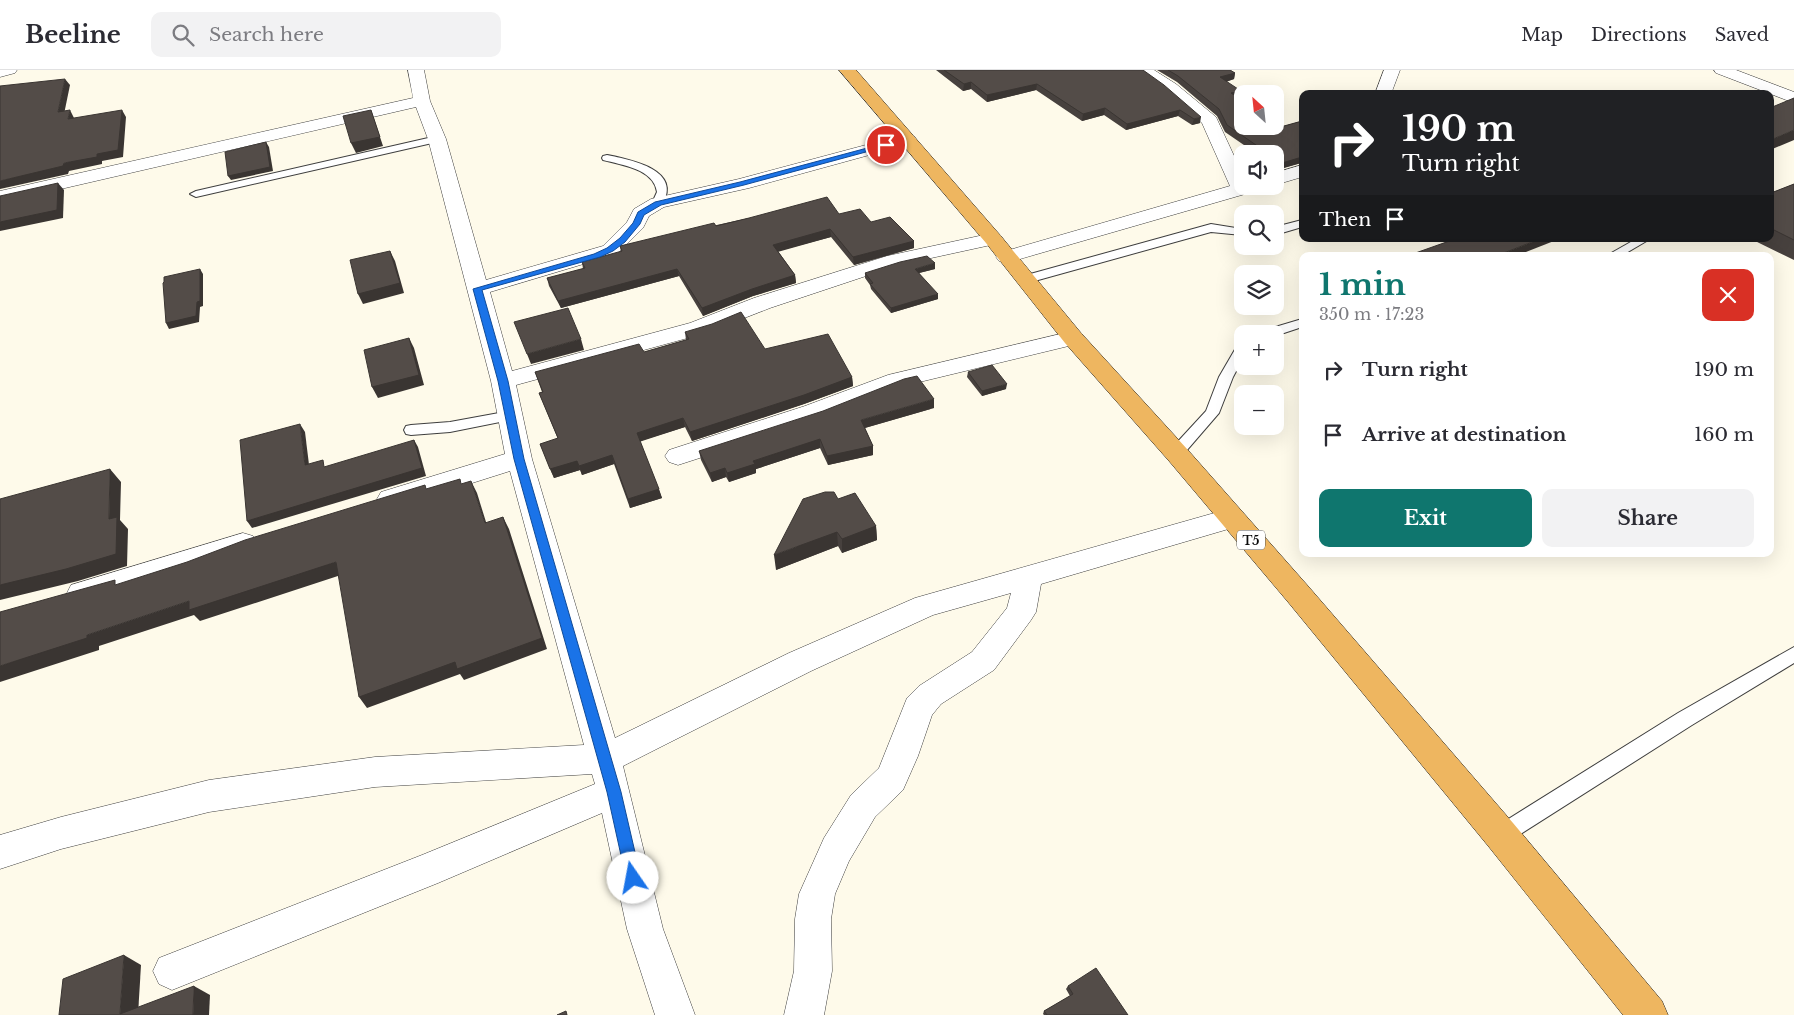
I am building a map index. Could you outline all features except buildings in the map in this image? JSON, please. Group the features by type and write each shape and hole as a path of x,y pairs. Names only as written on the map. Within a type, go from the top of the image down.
{"highway":[{"name":"T5","path":"847,70 1027,279 1073,338 1298,594 1501,835 1648,1015"}],"street":[{"path":"0,72 9,70"},
{"path":"416,70 422,101 437,139 503,381 519,459 614,792 645,929 675,1015"},
{"path":"1143,70 1170,87 1210,120 1234,165"},
{"path":"1384,90 1392,70"},
{"path":"1722,70 1773,90"},
{"path":"1774,90 1794,98"},
{"path":"0,197 422,101"},
{"path":"478,289 610,250 636,224 641,213 658,203 742,184 907,139"},
{"path":"1284,176 1299,172"},
{"path":"503,381 698,328 769,301 894,260 1000,248 1234,191"},
{"path":"678,456 814,412 896,380 1073,338"},
{"path":"369,505 519,459"},
{"path":"0,852 61,833 209,796 375,772 605,759 800,662 925,606 1232,518"},
{"path":"60,598 266,536"},
{"path":"804,1015 813,971 813,918 817,894 836,850 863,806 892,779 918,708 937,690 984,661 1021,612 1028,577"},
{"path":"172,971 425,871 614,792"}],"lane":[{"path":"196,194 437,139"},
{"path":"607,158 627,162 650,172 660,180 663,191 658,203"},
{"path":"1284,228 1299,224"},
{"path":"1027,279 1211,228 1234,231"},
{"path":"1620,252 1638,242"},
{"path":"1284,329 1299,324"},
{"path":"1176,453 1212,412 1226,377 1234,363"},
{"path":"411,430 450,427 510,416"},
{"path":"1501,835 1685,719 1794,654"}],"route":[{"path":"633,878 614,792 519,459 503,381 478,289 610,250 636,224 641,213 658,203 742,184 886,145"}]}
